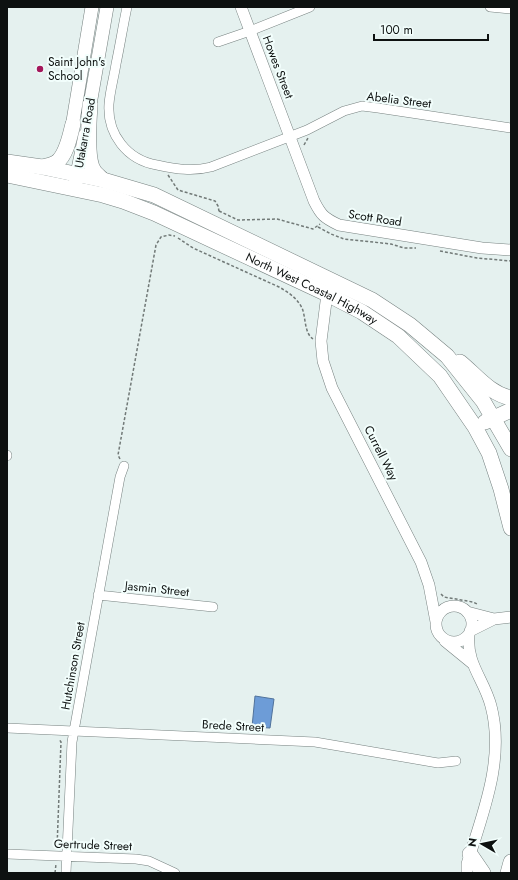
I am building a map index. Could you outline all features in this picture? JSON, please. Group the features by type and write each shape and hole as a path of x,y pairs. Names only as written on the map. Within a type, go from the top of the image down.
{"highway":[{"path":"90,105 90,159 94,171 103,180"},
{"path":"42,167 53,164 59,160 65,152 73,124"},
{"name":"North West Coastal Highway","path":"7,162 63,171 71,183"},
{"name":"North West Coastal Highway","path":"7,175 71,183 154,213 327,294 362,312 398,336 440,376 475,427 489,453 501,489 511,528"},
{"name":"North West Coastal Highway","path":"71,183 103,180 154,195 372,300 410,325 447,356 502,425 511,449"},
{"path":"447,356 458,360 486,386 511,398"},
{"path":"483,441 502,425 511,410"},
{"path":"475,427 502,425"},
{"path":"508,873 511,862"},
{"path":"467,866 483,873"}],"main road":[{"name":"Utakarra Road","path":"63,171 73,124 92,7"},
{"name":"Utakarra Road","path":"71,183 90,105 107,7"}],"street":[{"name":"Abelia Street","path":"127,7 109,104 110,121 116,136 124,148 135,158 156,165 186,170 200,170 211,167 307,130 344,111 362,106 511,128"},
{"name":"Howes Street","path":"241,7 290,137"},
{"path":"218,42 310,7"},
{"path":"490,7 511,9"},
{"name":"Scott Road","path":"290,137 314,200 318,209 326,219 339,225 482,248 511,250"},
{"name":"Currell Way","path":"327,294 321,341 323,361 332,388 421,562 430,585 436,622"},
{"name":"Hutchinson Street","path":"66,873 73,731 120,476 124,466"},
{"name":"Jasmin Street","path":"98,594 213,607"},
{"path":"472,664 437,632 436,622 440,612 448,607 458,607 467,612 494,618 509,617"},
{"path":"467,612 472,621 469,650 472,664 481,680 491,706 495,726 496,752 491,781 467,866"},
{"path":"444,640 459,642 470,633 494,618"},
{"name":"Brede Street","path":"7,728 315,742 438,763 456,761"},
{"name":"Gertrude Street","path":"7,854 136,859 149,861 175,873"}],"path":[{"path":"168,173 168,176 178,190 215,200 219,211 238,220 277,219 308,229 318,227 344,239 391,244 404,248 418,248"},
{"path":"118,454 156,245 161,237 169,235 176,236 193,248 279,286 291,294 302,307 308,336 316,340"},
{"path":"434,250 477,258 511,261"},
{"path":"57,736 61,742 57,848"},
{"path":"55,873 56,862"}],"water":[{"path":"255,696 274,699 270,728 252,727"}],"place":[{"name":"Saint John's School","path":"40,69"}]}
